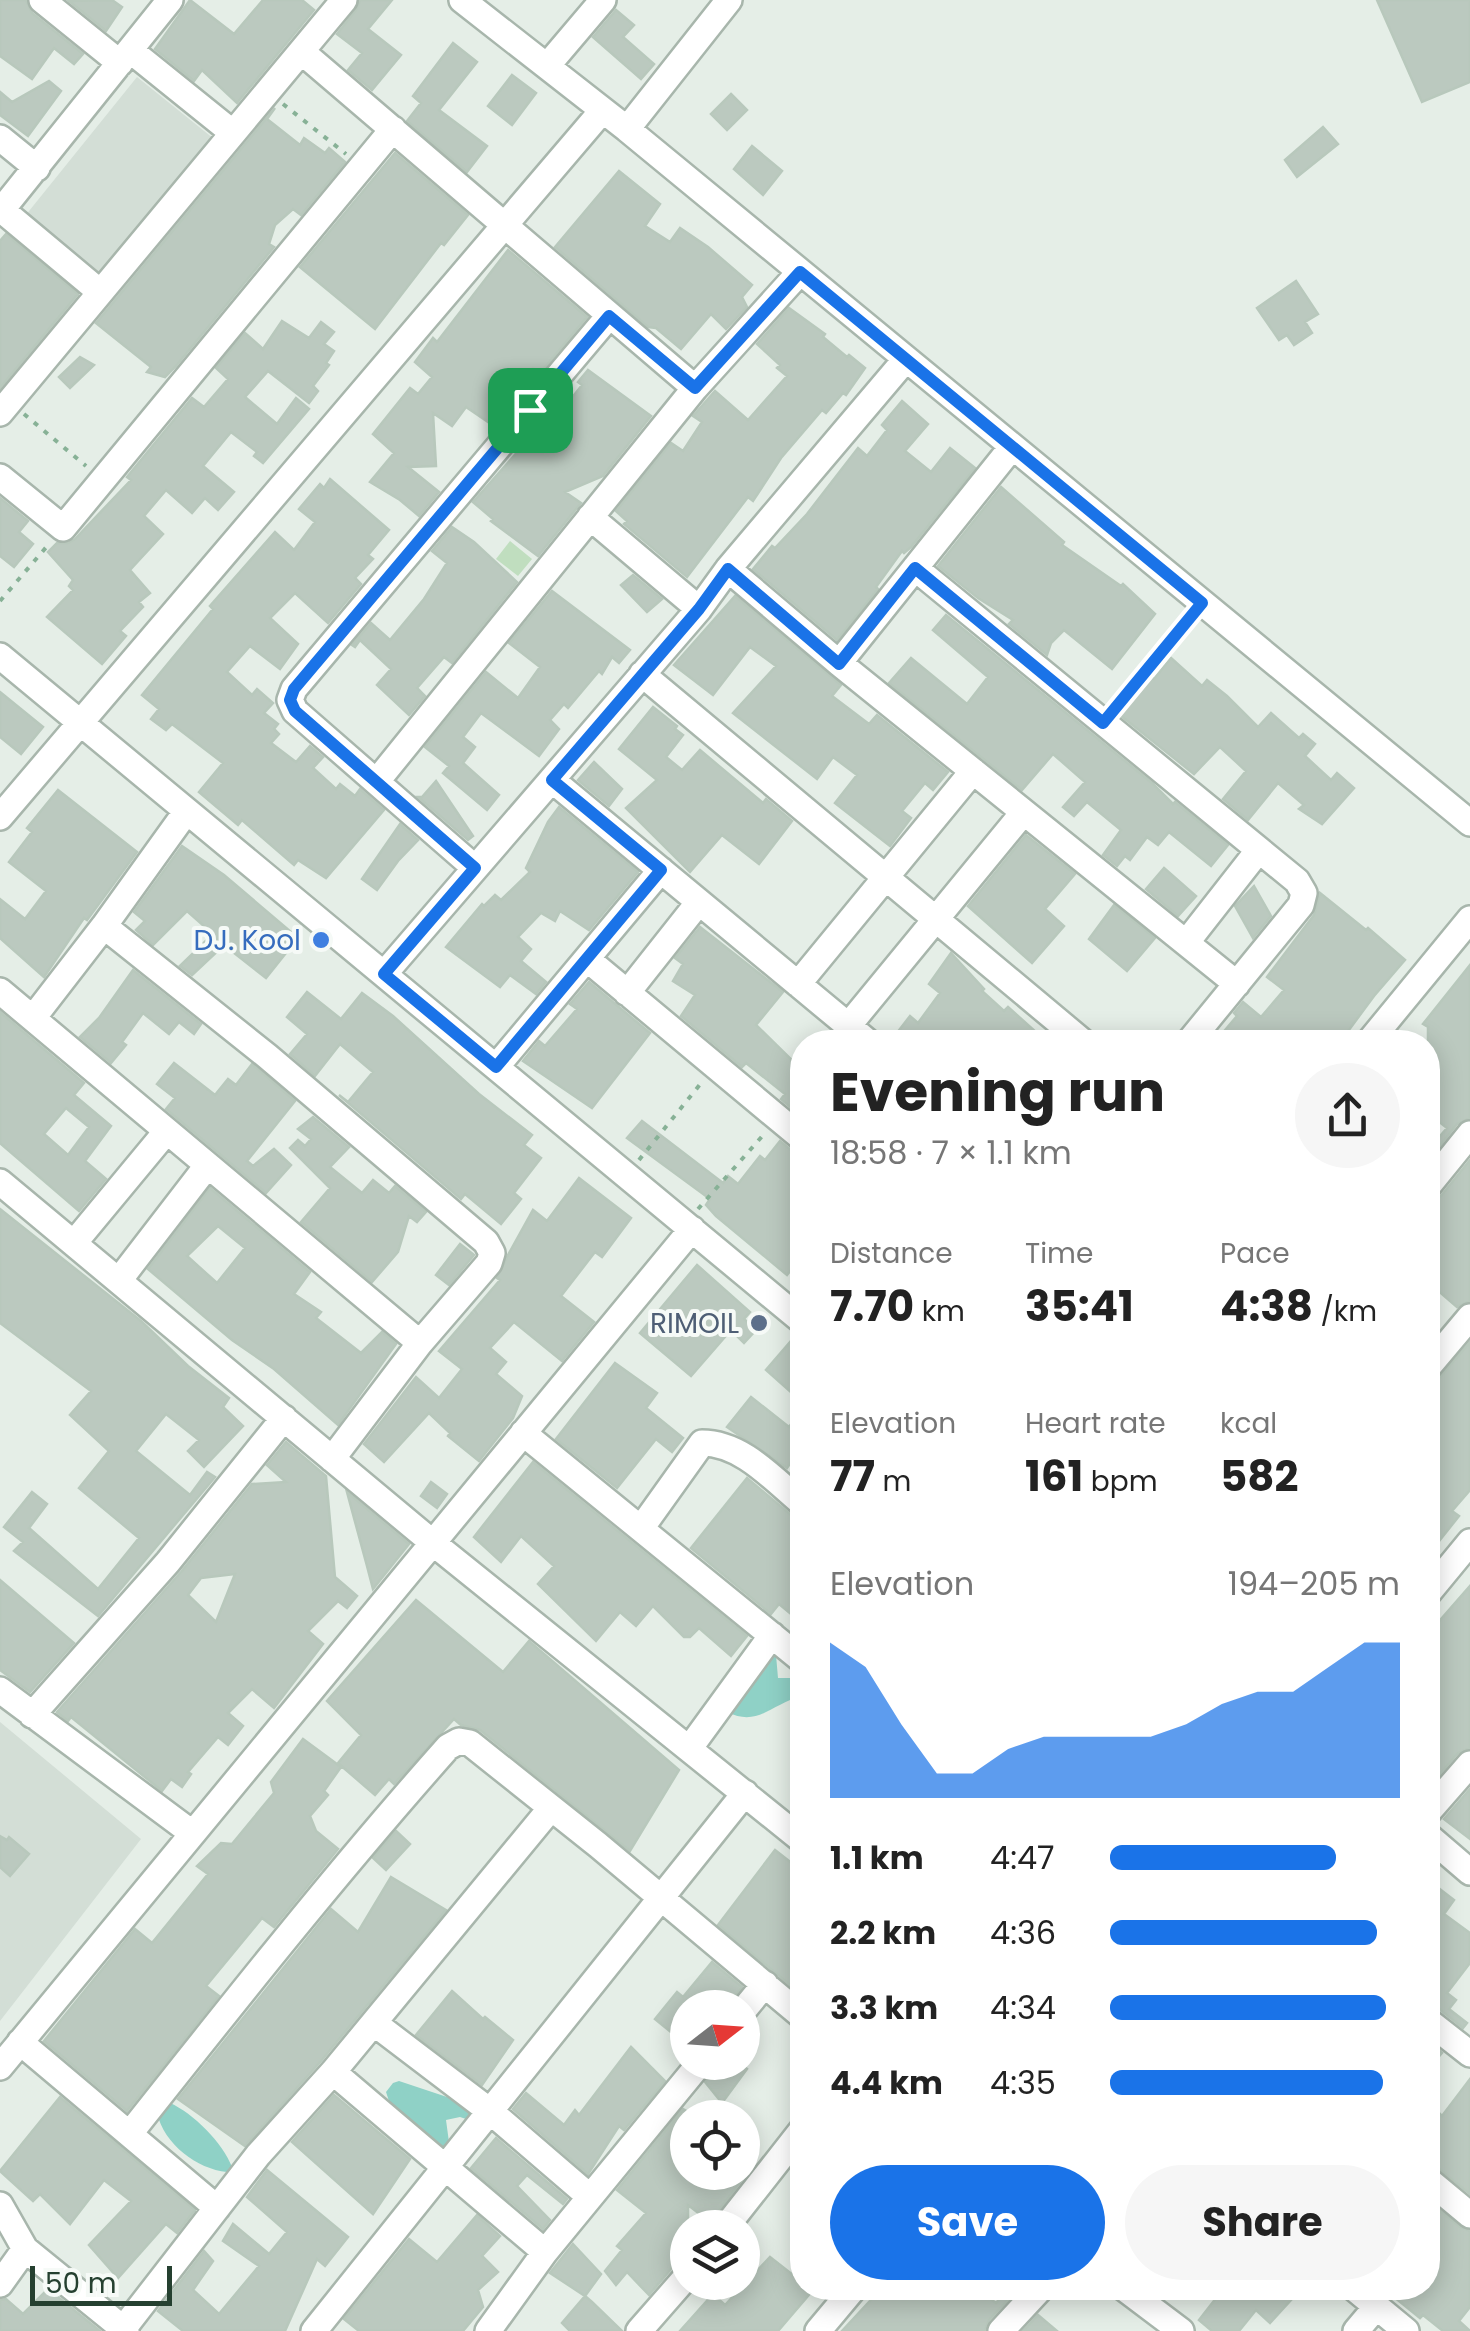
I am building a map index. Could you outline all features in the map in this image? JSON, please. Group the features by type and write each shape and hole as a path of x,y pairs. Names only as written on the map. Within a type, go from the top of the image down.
{"street":[{"path":"42,0 233,133"},
{"path":"100,292 1,211 170,0"},
{"path":"4,407 344,0"},
{"path":"462,0 627,129 1470,823"},
{"path":"548,66 604,0"},
{"path":"627,129 729,0"},
{"path":"302,52 695,388"},
{"path":"0,817 602,110"},
{"path":"0,476 63,528 393,129"},
{"path":"0,138 37,168"},
{"path":"377,781 695,388 800,272"},
{"path":"475,868 295,711 290,700 294,689 609,316"},
{"path":"384,974 699,609 728,569 906,359"},
{"path":"839,664 1012,446"},
{"path":"590,516 699,609"},
{"path":"915,568 1297,881 1304,892 1300,905 1199,1030"},
{"path":"728,569 839,664 1237,984"},
{"path":"0,656 790,1310"},
{"path":"642,674 1068,1030"},
{"path":"798,984 973,771"},
{"path":"552,780 853,1030"},
{"path":"33,1018 186,812"},
{"path":"848,1026 1024,813"},
{"path":"1186,942 1258,851"},
{"path":"496,1067 661,870"},
{"path":"627,993 699,902"},
{"path":"1380,1030 1470,920"},
{"path":"104,926 268,1056 486,1242 492,1254 489,1263 420,1343 332,1459"},
{"path":"587,959 790,1128"},
{"path":"0,991 420,1343"},
{"path":"74,1243 166,1132"},
{"path":"1440,1171 1470,1134"},
{"path":"120,1279 207,1166"},
{"path":"0,1182 433,1543 790,1830"},
{"path":"0,2066 433,1543 688,1226"},
{"path":"1440,1354 1470,1318"},
{"path":"32,1715 168,1562 284,1418"},
{"path":"523,1433 790,1650"},
{"path":"642,1527 702,1443 718,1443 746,1457 790,1493"},
{"path":"1440,1579 1470,1542"},
{"path":"690,1749 772,1634"},
{"path":"0,1690 192,1833"},
{"path":"131,2132 276,1949 448,1747 458,1741 470,1744 551,1808 790,2006"},
{"path":"1440,1798 1470,1764"},
{"path":"314,2331 745,1793"},
{"path":"0,2204 25,2249 125,2330 258,2155 334,2072 551,1808"},
{"path":"1440,1846 1470,1872"},
{"path":"760,1990 765,1984"},
{"path":"374,2024 491,2112 590,2197"},
{"path":"1440,2030 1470,2054"},
{"path":"20,2042 217,2208"},
{"path":"334,2072 546,2252"},
{"path":"488,2331 546,2252 686,2080"},
{"path":"739,2210 790,2145"},
{"path":"1440,2193 1470,2216"},
{"path":"0,2284 25,2249"},
{"path":"639,2331 670,2296"},
{"path":"818,2331 844,2300"},
{"path":"1002,2331 1030,2300"},
{"path":"1138,2300 1168,2327"},
{"path":"1369,2300 1406,2331"},
{"path":"1356,2331 1377,2306"}],"path":[{"path":"268,91 362,167"},
{"path":"4,407 103,480"},
{"path":"0,600 63,528"},
{"path":"1103,723 1202,603"},
{"path":"626,1175 715,1066"},
{"path":"688,1226 778,1118"}],"shaded area":[{"path":"137,77 214,139 97,284 21,221"},
{"path":"0,1722 141,1839 0,2021"}],"green space":[{"path":"510,541 532,559 518,576 496,559"}],"water":[{"path":"765,1653 776,1655 778,1678 790,1678 790,1700 757,1716 727,1712"},
{"path":"399,2081 480,2108 469,2120 446,2120 451,2157 393,2113 386,2092"},
{"path":"170,2103 214,2139 232,2167 227,2172 204,2166 174,2144 157,2113"}],"building":[{"path":"0,0 26,0 32,13 83,54 74,64 54,48 32,79 0,56"},
{"path":"112,0 122,7 106,31 69,1"},
{"path":"190,0 234,34 263,0 302,0 314,10 237,103 202,70 194,81 155,49"},
{"path":"360,0 392,0 368,29 401,55 372,90 348,70 362,53 337,34"},
{"path":"1377,0 1470,0 1470,82 1422,102"},
{"path":"616,10 634,25 623,37 654,64 641,79 593,37"},
{"path":"453,43 477,62 439,110 487,146 467,172 407,121 421,103 413,96"},
{"path":"512,75 536,93 512,125 488,106"},
{"path":"49,81 61,91 28,136 0,115 0,92 12,102"},
{"path":"731,94 747,110 727,130 711,114"},
{"path":"275,108 267,119 300,145 304,138 325,153 329,148 345,162 301,215 293,209 275,225 269,244 274,247 176,366 165,377 147,372 151,367 96,323"},
{"path":"1323,127 1338,144 1297,177 1285,160"},
{"path":"752,146 782,171 763,195 734,169"},
{"path":"395,153 468,215 444,245 441,243 375,329 300,267"},
{"path":"619,171 660,204 645,226 670,242 680,228 752,285 742,297 747,307 726,329 711,314 681,349 656,328 648,327 555,247"},
{"path":"6,234 78,294 0,388 0,241"},
{"path":"508,250 587,317 540,373 533,368 509,398 513,402 494,426 466,407 452,426 433,413 436,466 408,467 439,492 419,516 370,482 394,453 373,434 410,388 418,394 432,377 415,362 433,338 437,342"},
{"path":"1296,281 1318,314 1305,322 1312,333 1294,345 1287,335 1279,340 1257,308"},
{"path":"789,308 865,368 846,395 843,393 826,413 822,410 781,458 753,501 748,497 687,577 624,524 627,521 616,511 671,443 683,451 702,422 693,416 715,391 748,420 787,376 757,344"},
{"path":"282,321 309,338 321,322 334,332 324,344 334,351 313,386 318,391 309,403 268,371 245,397 277,424 296,398 309,409 263,463 254,456 257,452 231,432 203,466 234,492 218,510 205,498 192,513 166,490 144,516 163,534 130,570 150,593 139,602 143,607 120,631 126,636 102,664 47,617 73,590 69,586 73,580 48,552 57,543 75,539 131,480 127,477 192,398 204,407 228,379 216,368 245,333 263,349"},
{"path":"80,357 94,365 70,388 59,377"},
{"path":"588,370 651,416 603,476 565,492 581,503 538,556 491,521 473,502 544,422 549,427 582,385 578,382"},
{"path":"902,401 928,424 905,451 931,472 950,448 975,468 911,547 902,551 878,589 837,640 753,569 807,514 858,448 867,456 887,430 882,425"},
{"path":"330,479 389,530 368,555 373,559 355,578 361,584 328,623 295,593 270,618 298,644 280,669 250,646 227,672 252,695 257,689 273,703 264,713 278,724 274,729 279,734 271,743 296,762 310,746 323,757 313,768 336,789 340,784 355,796 360,789 384,810 326,878 298,860 294,865 242,820 238,825 199,792 223,763 172,724 166,730 151,719 159,709 142,695 213,609 210,606 275,532 294,550 315,522 299,509 320,484 324,488"},
{"path":"1001,487 1064,542 1062,545 1123,584 1155,614 1112,669 1064,630 1051,643 1047,655 1009,624 1013,620 938,566"},
{"path":"0,498 28,521 19,532 33,544 14,567 0,556"},
{"path":"452,527 517,582 452,663 444,657 417,688 425,696 409,715 377,685 391,669 360,640 355,647 352,645 371,623 390,640 447,563 432,551"},
{"path":"633,575 662,599 647,612 621,585"},
{"path":"552,591 630,650 619,663 612,657 602,674 599,671 568,708 564,704 550,720 559,729 539,756 481,713 463,737 475,747 463,763 499,795 487,810 443,773 449,766 425,747 486,672 518,698 540,667 509,643"},
{"path":"735,596 841,685 832,696 869,724 877,715 948,772 933,790 925,783 902,811 911,818 890,846 835,803 857,775 833,757 817,779 733,713 776,666 750,647 713,695 674,665"},
{"path":"946,615 1228,845 1211,866 1169,832 1158,845 1147,837 1130,860 1125,856 1117,866 1103,855 1121,830 1087,802 1074,816 1063,807 1085,782 1053,754 1022,790 889,683 911,658 967,704 988,677 933,630"},
{"path":"1171,658 1202,686 1207,680 1258,727 1271,713 1299,738 1303,734 1315,744 1305,756 1331,780 1337,773 1354,788 1322,824 1299,809 1304,805 1278,783 1248,820 1223,799 1246,771 1220,747 1194,774 1115,711 1146,673 1154,679"},
{"path":"0,692 43,727 21,754 0,737"},
{"path":"653,707 683,735 666,757 682,770 700,750 763,803 766,799 792,821 759,864 722,835 690,872 626,808 657,780 619,749"},
{"path":"594,762 622,789 609,806 578,780"},
{"path":"436,781 473,836 468,840 418,797"},
{"path":"58,790 137,852 87,920 84,918 44,977 0,938 0,899 25,919 46,891 9,862 32,832 27,828"},
{"path":"559,807 638,872 589,930 560,911 555,921 541,913 518,937 531,949 521,961 546,982 536,994 510,975 500,987 446,947 482,904 495,895 501,900 530,872 526,868"},
{"path":"400,824 418,840 377,890 362,879"},
{"path":"1026,835 1075,874 1045,909 1064,926 1032,963 968,906"},
{"path":"182,846 224,875 298,938 266,978 224,945 192,975 180,966 213,934 187,911 153,945 136,930 145,921 134,912"},
{"path":"1164,868 1196,896 1178,916 1146,889"},
{"path":"1254,886 1271,916 1253,938 1235,906"},
{"path":"1320,893 1405,960 1349,1030 1225,1030 1243,1002 1261,1017 1284,990 1267,977 1314,915"},
{"path":"1114,905 1155,938 1127,971 1089,939"},
{"path":"700,927 783,992 756,1025 790,1058 790,1107 781,1099 785,1094 746,1063 742,1067 681,1016 695,995 673,981 683,964 675,958"},
{"path":"951,953 982,991 1034,1030 899,1030 910,1016 918,1023 940,993 929,984"},
{"path":"1470,965 1470,1118 1457,1124 1440,1146 1440,1136 1447,1128 1440,1122 1440,1030 1428,1030 1423,1024"},
{"path":"133,970 201,1024 194,1034 179,1022 169,1034 143,1013 111,1063 80,1037 99,1018"},
{"path":"589,982 650,1033 592,1108 523,1061 539,1041 545,1046 577,1009 570,1004"},
{"path":"307,992 341,1019 362,993 532,1135 524,1145 541,1158 514,1193 521,1199 501,1224 465,1194 461,1199 339,1095 348,1102 373,1072 340,1044 315,1076 290,1054 307,1034 287,1017"},
{"path":"0,1012 84,1083 74,1095 111,1126 85,1161 106,1179 79,1211 0,1143","holes":["66,1108 89,1127 68,1155 44,1134"]},
{"path":"174,1063 215,1095 228,1079 236,1085 252,1064 295,1101 247,1161 253,1166 274,1149 291,1165 266,1193 166,1109 175,1098 157,1084"},
{"path":"313,1117 349,1147 330,1167 362,1193 373,1180 389,1193 395,1186 426,1212 417,1222 409,1216 398,1252 372,1282 301,1222 330,1188 290,1148 298,1140 305,1146 311,1139 298,1129"},
{"path":"642,1121 723,1183 728,1176 738,1184 760,1156 765,1160 780,1141 790,1149 787,1275 716,1216 706,1205 710,1199 627,1138"},
{"path":"1470,1160 1470,1301 1457,1307 1440,1292 1441,1196"},
{"path":"579,1178 631,1218 602,1257 595,1252 561,1296 594,1322 562,1361 514,1322 490,1348 506,1362 496,1374 522,1396 513,1418 479,1461 448,1436 450,1433 429,1413 384,1462 364,1444 416,1377 439,1398 462,1369 439,1351 500,1280 497,1278 533,1210 547,1221"},
{"path":"210,1188 310,1272 294,1294 321,1312 316,1318 361,1353 382,1332 396,1344 338,1425 148,1269","holes":["218,1226 245,1248 217,1283 187,1256"]},
{"path":"0,1209 141,1321 229,1398 223,1407 243,1426 204,1467 188,1451 199,1440 166,1414 136,1451 190,1495 207,1472 215,1477 98,1616 14,1551 23,1542 4,1527 32,1492 47,1504 29,1528 98,1589 139,1538 79,1488 109,1451 70,1415 91,1391 0,1323"},
{"path":"460,1244 474,1255 449,1285 436,1275"},
{"path":"697,1265 750,1312 744,1319 756,1330 744,1343 731,1330 691,1376 640,1333"},
{"path":"790,1342 790,1391 766,1370"},
{"path":"1470,1342 1470,1490 1452,1511 1459,1516 1440,1540 1440,1377"},
{"path":"615,1363 657,1393 646,1408 683,1438 672,1452 656,1439 617,1488 556,1439"},
{"path":"751,1397 790,1426 790,1464 787,1468 727,1427"},
{"path":"286,1442 326,1476 335,1577 357,1596 347,1608 338,1601 308,1631 323,1644 274,1708 252,1689 228,1713 243,1726 228,1745 218,1737 188,1772 191,1774 182,1787 171,1779 162,1791 71,1717 68,1721 57,1712 181,1572 252,1484 286,1482 267,1465","holes":["235,1574 216,1622 188,1595 201,1578"]},
{"path":"533,1462 747,1636 731,1656 699,1628 690,1637 684,1637 653,1606 636,1626 620,1612 596,1641 538,1584 554,1566 521,1536 501,1562 474,1537"},
{"path":"747,1478 790,1514 790,1613 779,1604 771,1614 691,1548"},
{"path":"431,1482 447,1494 437,1508 421,1496"},
{"path":"347,1492 409,1544 373,1589 367,1566"},
{"path":"0,1580 74,1643 30,1692 0,1670"},
{"path":"1470,1586 1470,1748 1458,1753 1440,1774 1440,1620"},
{"path":"416,1600 503,1672 529,1641 679,1770 630,1851 480,1730 454,1719 394,1784 389,1779 375,1795 338,1763 361,1735 327,1701"},
{"path":"303,1739 341,1767 324,1791 328,1795 310,1816 316,1831 338,1849 274,1927 262,1918 206,1986 219,1996 127,2111 44,2041 135,1929 152,1943 208,1874 197,1866 221,1843 232,1844 274,1793 271,1782"},
{"path":"1470,1789 1470,1839 1444,1819"},
{"path":"396,1831 410,1844 386,1870 373,1858"},
{"path":"0,1836 7,1840 9,1837 29,1854 10,1876 0,1867"},
{"path":"775,1850 790,1862 790,1985 718,1925"},
{"path":"391,1877 446,1910 245,2146 178,2099 331,1909 358,1932"},
{"path":"1440,1889 1454,1900 1444,1914 1470,1933 1470,1963 1447,1993 1456,2000 1449,2009 1467,2023 1463,2028 1440,2010"},
{"path":"712,1962 742,1987 740,1990 689,1990"},
{"path":"452,1991 513,2040 482,2085 416,2035"},
{"path":"670,2001 670,2031 655,2019"},
{"path":"631,2047 665,2081 624,2130 619,2126 588,2174 513,2109 526,2093 564,2125 575,2110 579,2115"},
{"path":"1470,2079 1470,2194 1440,2170 1442,2116"},
{"path":"739,2080 724,2100 720,2100 705,2082"},
{"path":"334,2095 410,2159 373,2214 292,2142"},
{"path":"60,2097 195,2210 177,2233 166,2224 118,2278 89,2245 131,2201 104,2180 70,2224 40,2194 33,2201 0,2171"},
{"path":"670,2125 670,2190 734,2190 719,2210 694,2210 688,2205 688,2210 670,2210 670,2270 649,2295 627,2272 616,2285 605,2271 622,2250 617,2246 646,2213 617,2190"},
{"path":"496,2138 567,2199 563,2204 527,2175 517,2186 550,2220 543,2229 471,2168"},
{"path":"267,2170 348,2237 325,2266 317,2259 285,2331 183,2331 158,2311 204,2251 213,2261 193,2290 219,2314 259,2266 223,2241 233,2224 269,2254 287,2232 247,2197"},
{"path":"1440,2211 1470,2231 1470,2307 1459,2321 1470,2331 1443,2331 1423,2315 1420,2318 1398,2300 1440,2300"},
{"path":"477,2215 500,2236 482,2256 498,2272 478,2290 483,2307 463,2331 359,2331 344,2319 409,2239 437,2262"},
{"path":"573,2244 601,2274 585,2296 550,2273"},
{"path":"770,2257 790,2273 790,2300 804,2300 778,2331 680,2331 708,2300 720,2300 725,2305 730,2300 760,2300 760,2268"},
{"path":"48,2289 100,2331 0,2331 0,2300 6,2299 23,2314"},
{"path":"585,2296 622,2331 570,2331 562,2323"},
{"path":"871,2300 1008,2300 989,2320 985,2331 842,2331"},
{"path":"1215,2300 1291,2300 1270,2323 1256,2310 1239,2331 1212,2331 1199,2320"},
{"path":"1038,2315 1057,2331 1023,2331"}],"place":[{"name":"DJ. Kool","path":"321,940"},
{"name":"RIMOIL","path":"759,1323"}],"route":[{"path":"800,272 1202,603 1103,723 915,568 839,664 728,569 699,609 552,780 661,870 496,1067 384,974 475,868 295,711 290,700 294,689 530,410 609,316 695,388 800,272"}]}
